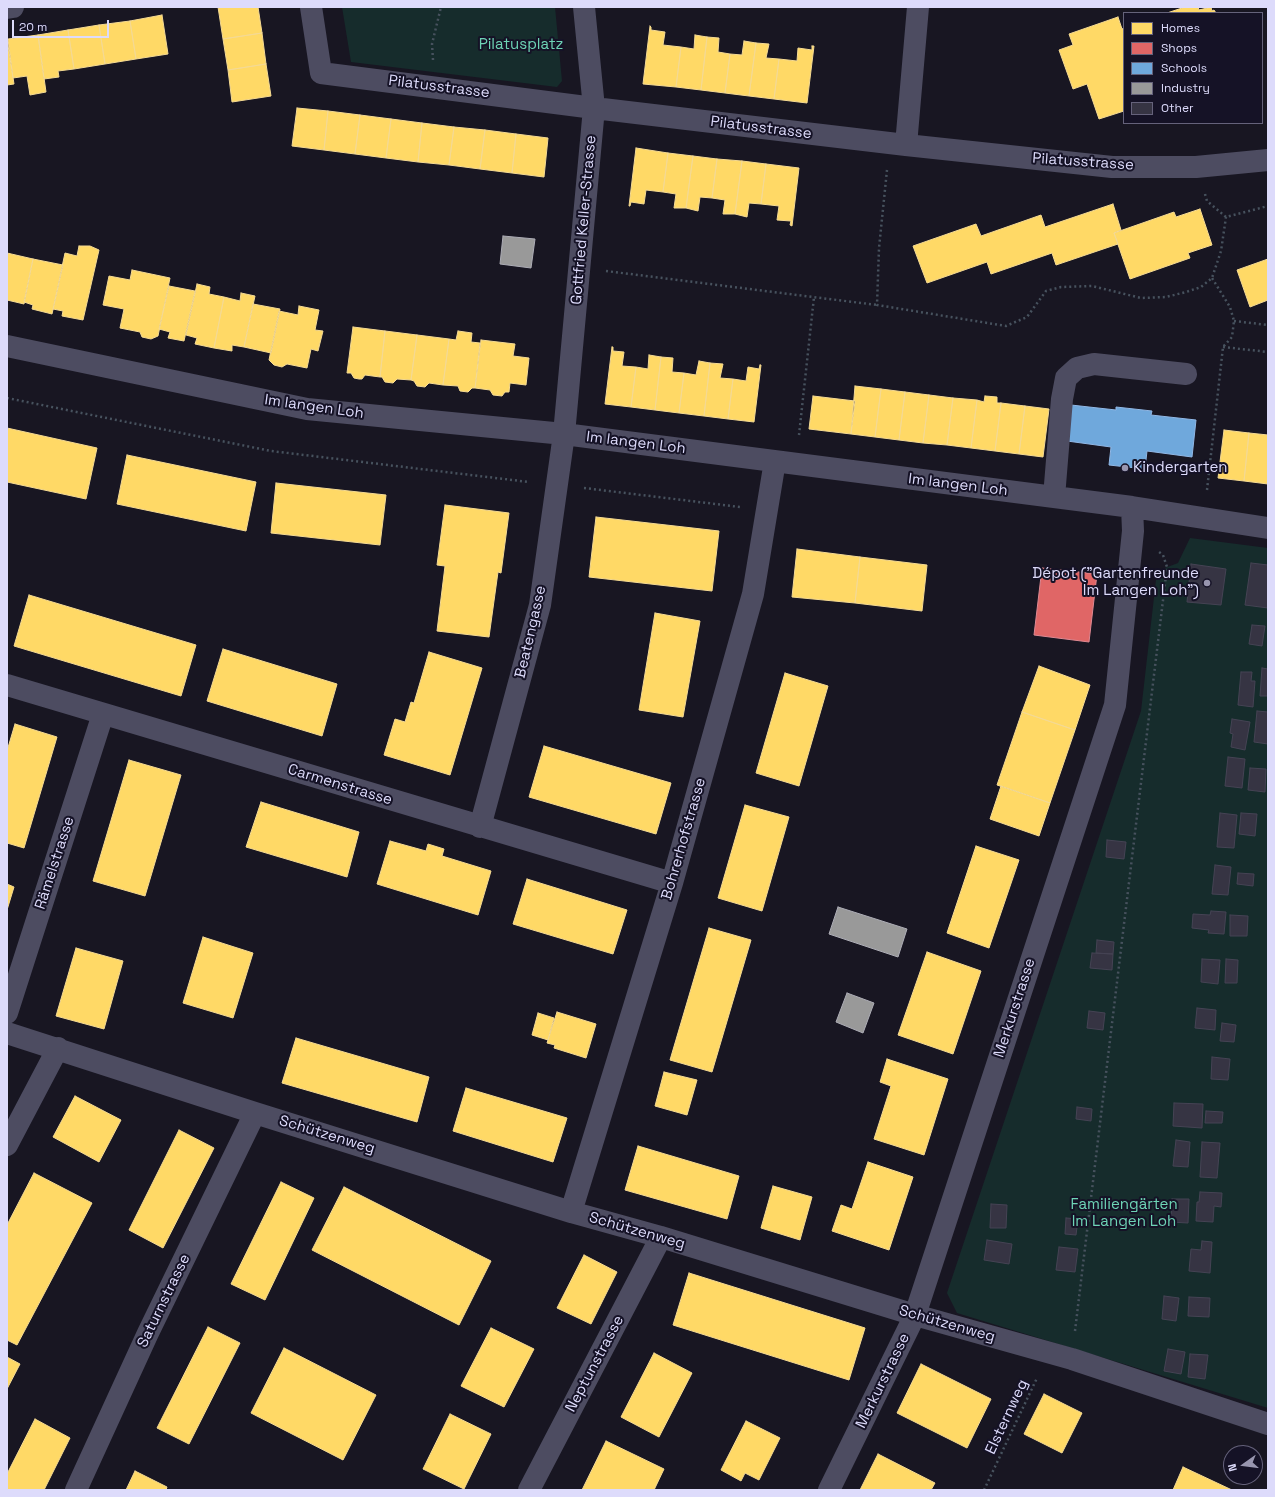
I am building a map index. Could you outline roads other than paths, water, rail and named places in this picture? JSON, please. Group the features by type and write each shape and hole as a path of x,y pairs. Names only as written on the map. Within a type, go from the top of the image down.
{"street":[{"path":"7,8 13,7"},
{"name":"Pilatusstrasse","path":"311,7 321,73 435,86 594,108 898,144 1112,167 1196,166 1268,160"},
{"name":"Gottfried Keller-Strasse","path":"564,434 594,108 584,7"},
{"path":"898,144 918,7"},
{"name":"Im langen Loh","path":"7,346 307,409 564,434 1132,507 1268,528"},
{"path":"1054,497 1062,399 1066,378 1077,368 1094,364 1186,374"},
{"name":"Beatengasse","path":"480,827 540,606 564,434"},
{"name":"Bohrerhofstrasse","path":"571,1212 672,883 753,594 767,510 785,463"},
{"name":"Merkurstrasse","path":"829,1490 915,1315 1115,705 1133,531 1132,507"},
{"name":"Carmenstrasse","path":"7,685 672,883"},
{"name":"Rämelstrasse","path":"7,1013 104,714"},
{"name":"Schützenweg","path":"7,1033 58,1048 255,1113 571,1212 661,1237 915,1315 1072,1359 1268,1424"},
{"path":"7,1145 58,1048"},
{"name":"Saturnstrasse","path":"76,1490 148,1333 255,1113"},
{"name":"Neptunstrasse","path":"529,1490 661,1237"}],"place":[{"name":"Kindergarten","path":"1125,468"},
{"name":"Dépot (\"Gartenfreunde Im Langen Loh\")","path":"1207,583"}],"park label":[{"name":"Pilatusplatz","path":"521,45"},
{"name":"Familiengärten Im Langen Loh","path":"1124,1214"}]}
